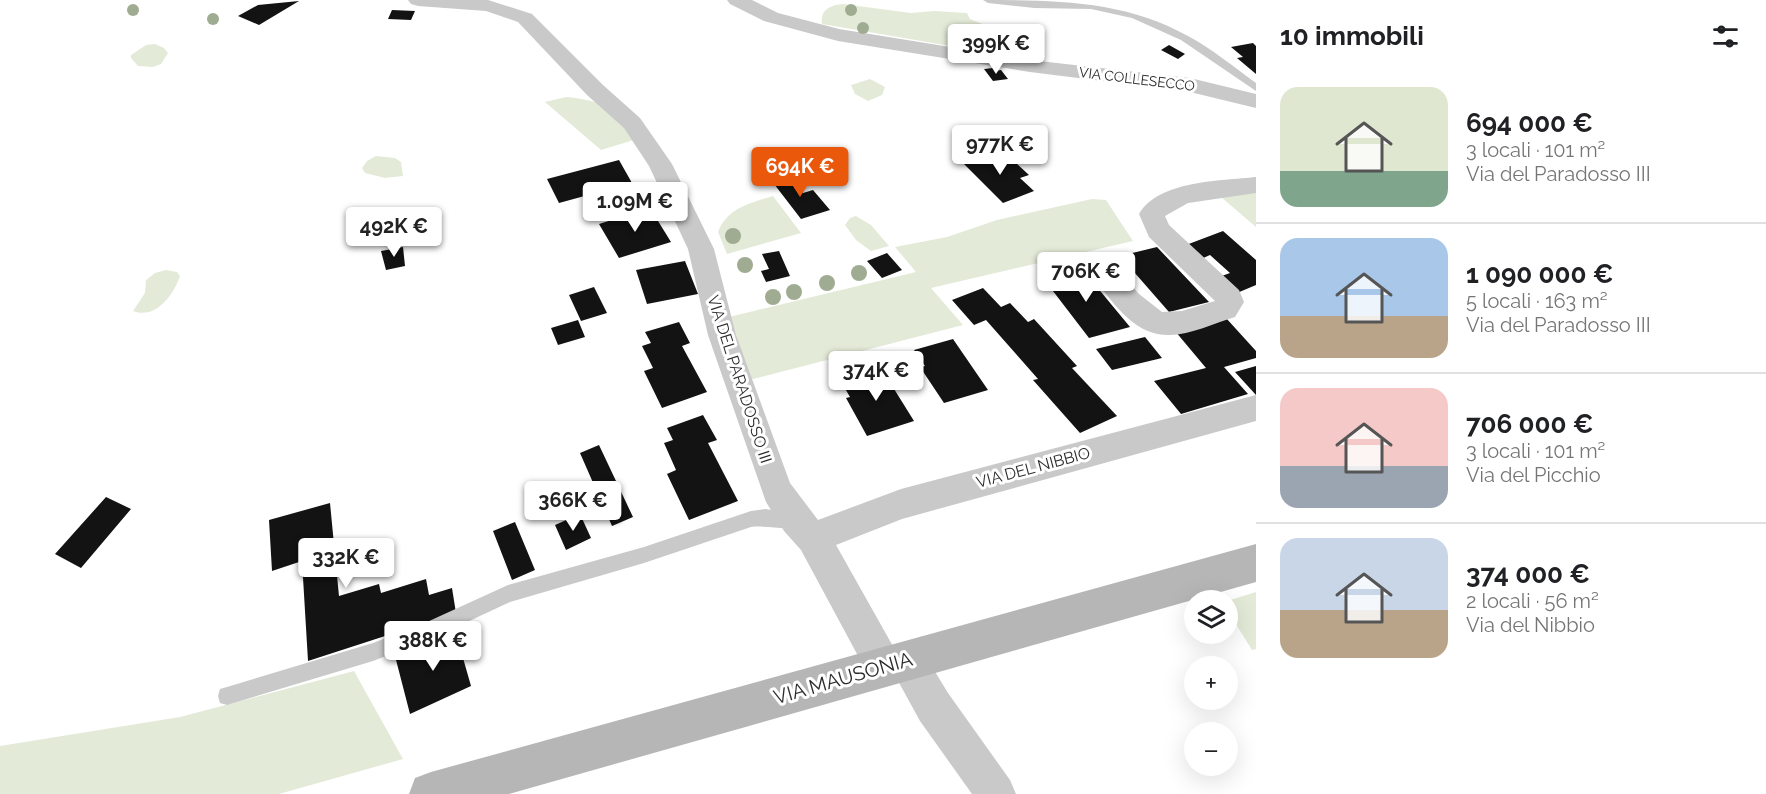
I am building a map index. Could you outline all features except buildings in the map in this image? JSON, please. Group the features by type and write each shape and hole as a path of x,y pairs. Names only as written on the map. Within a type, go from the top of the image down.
{"main road":[{"name":"VIA MAUSONIA","path":"434,793 1256,563"}],"street":[{"name":"VIA DEL PARADOSSO III","path":"418,0 477,5 525,18 642,135 660,164 701,249 722,335 777,491 896,663 934,707 996,794"},
{"name":"VIA COLLESECCO","path":"737,0 771,17 838,35 1030,66 1190,85 1256,101"},
{"path":"1099,266 1141,314 1153,322 1169,324 1226,309 1230,302 1228,298 1158,230 1152,214 1155,208 1172,199 1256,185"},
{"name":"VIA DEL NIBBIO","path":"805,529 1256,408"}],"lane":[{"path":"988,0 1034,5 1091,6 1135,16 1185,38 1256,88"},
{"path":"227,696 382,648 431,630 508,594 644,555 751,519 765,517 805,529"}],"green space":[{"path":"843,4 911,13 934,11 967,13 970,19 985,25 975,28 1003,45 996,50 997,54 822,24 824,12 827,9"},
{"path":"155,44 164,48 168,53 161,64 153,67 138,66 131,55 146,45"},
{"path":"870,79 885,87 882,95 868,101 855,94 851,85"},
{"path":"566,97 588,100 614,108 637,120 646,127 650,135 601,150 545,102"},
{"path":"376,156 395,158 401,162 403,176 385,178 365,173 362,168 367,161"},
{"path":"1256,192 1256,227 1221,197"},
{"path":"773,196 801,233 727,254 718,232 727,217 740,208"},
{"path":"1092,199 1106,200 1133,241 931,288 963,325 749,380 729,317 916,272 895,247 947,237 997,220"},
{"path":"856,216 871,225 889,246 871,251 856,240 845,225 850,218"},
{"path":"166,270 177,272 180,276 169,297 163,304 149,312 133,311 145,293 146,280 155,273"},
{"path":"1256,592 1256,649 1252,650 1238,628 1238,598"},
{"path":"354,671 403,759 279,794 0,794 0,746 180,717"}]}
